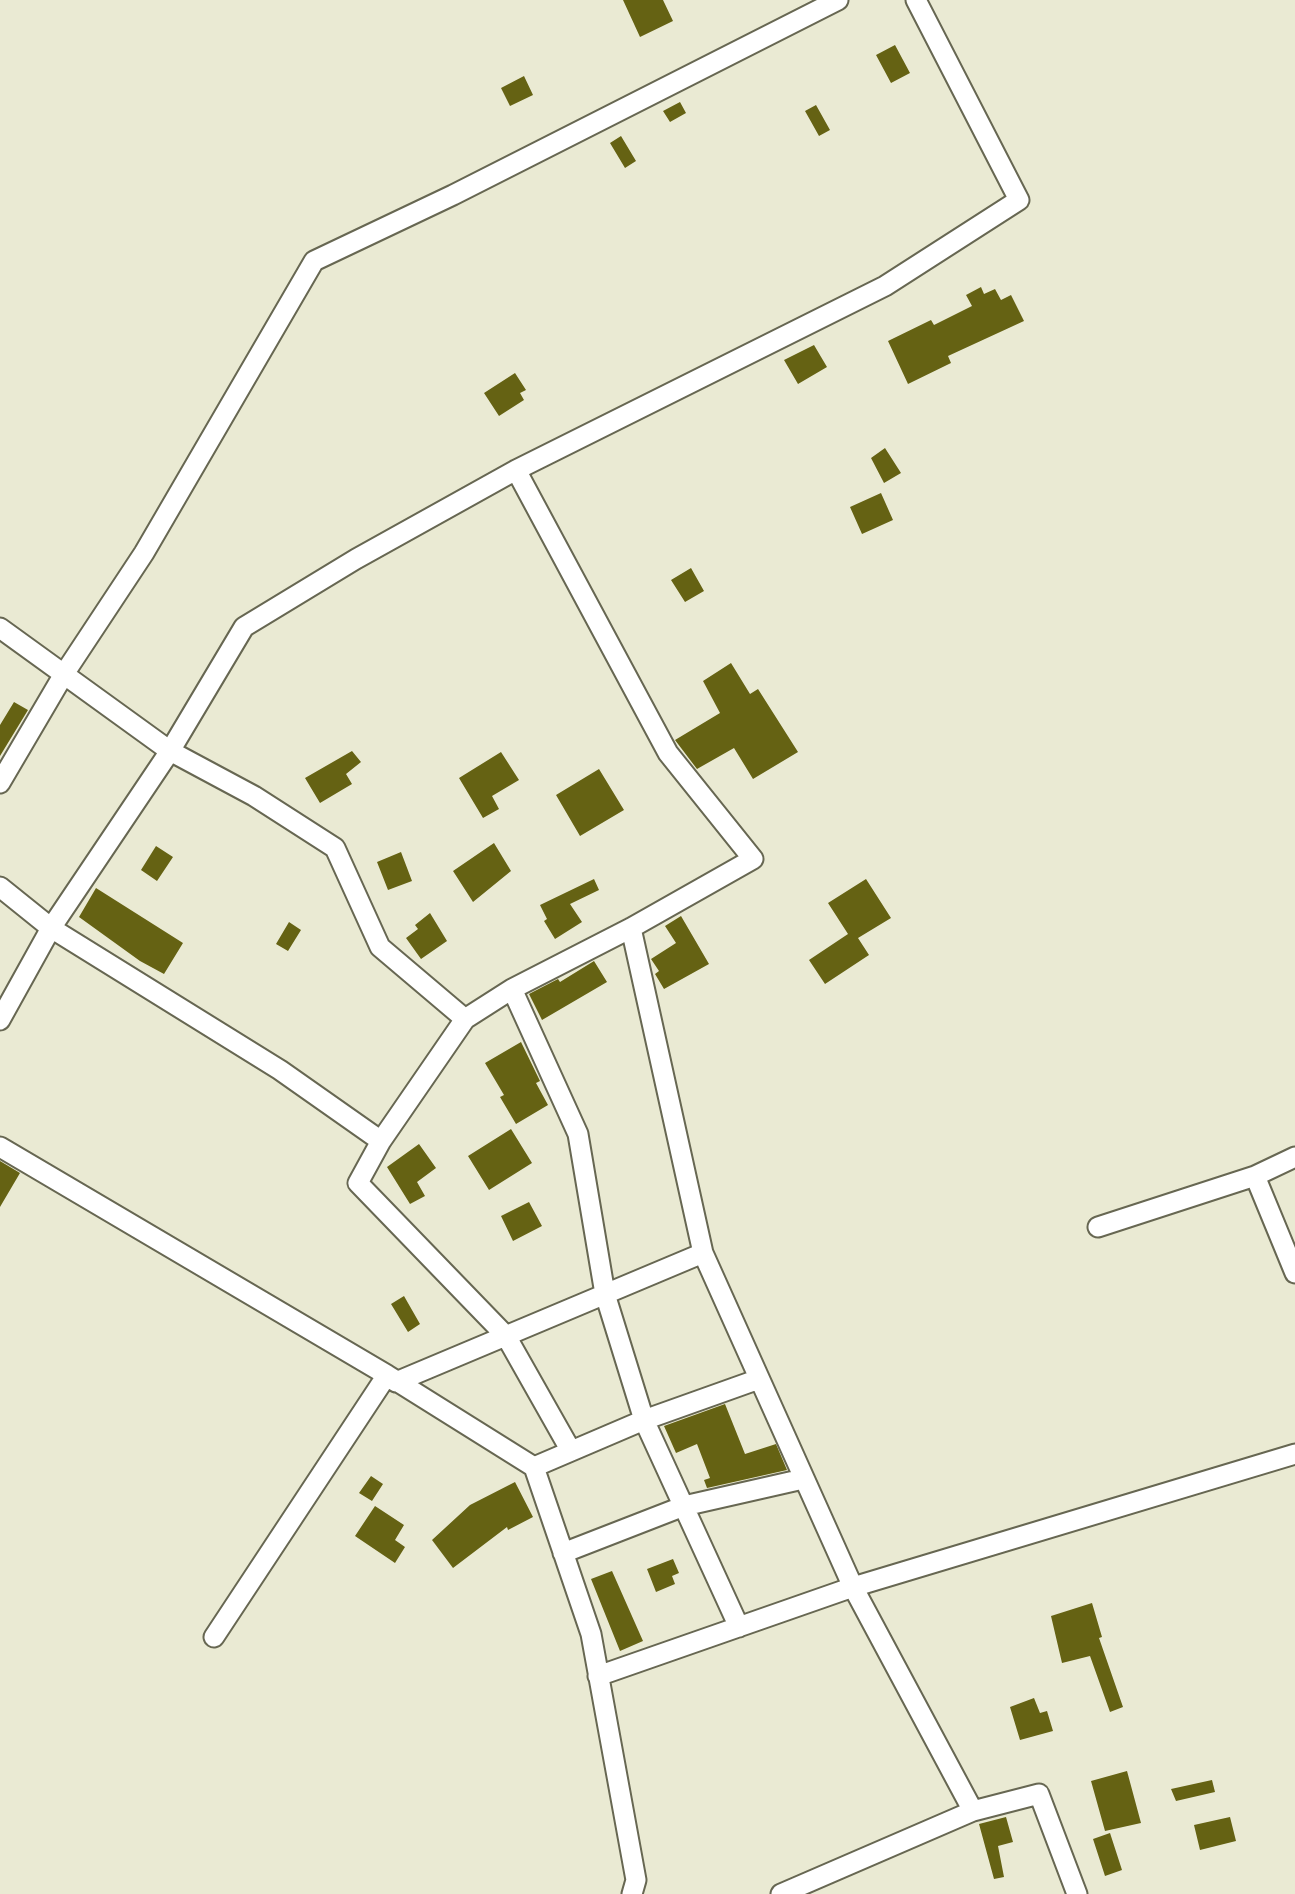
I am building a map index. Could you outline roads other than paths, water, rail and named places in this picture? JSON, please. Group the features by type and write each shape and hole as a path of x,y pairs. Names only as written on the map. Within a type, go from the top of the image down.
{"street":[{"path":"0,783 64,674 144,554 314,261 453,195 838,0"},
{"path":"0,1020 51,928 170,751 244,627 356,559 516,470 885,286 1019,200 916,0"},
{"path":"516,470 668,753 753,859 631,929 512,989 465,1019 381,1141 359,1183 506,1336 570,1451"},
{"path":"0,628 170,751 254,796 335,848 380,947 465,1019"},
{"path":"0,887 51,928 280,1070 381,1141"},
{"path":"631,929 704,1254 853,1587 972,1811"},
{"path":"512,989 578,1134 606,1294 644,1420 739,1627"},
{"path":"0,1147 534,1467 591,1634 636,1880 632,1894"},
{"path":"1098,1227 1255,1176 1295,1157"},
{"path":"1255,1176 1295,1273"},
{"path":"214,1637 391,1379 506,1336 704,1254"},
{"path":"534,1467 644,1420 759,1379"},
{"path":"598,1676 853,1587 1295,1454"},
{"path":"563,1553 684,1506 803,1479"},
{"path":"781,1894 972,1811 1039,1794 1077,1894"}]}
